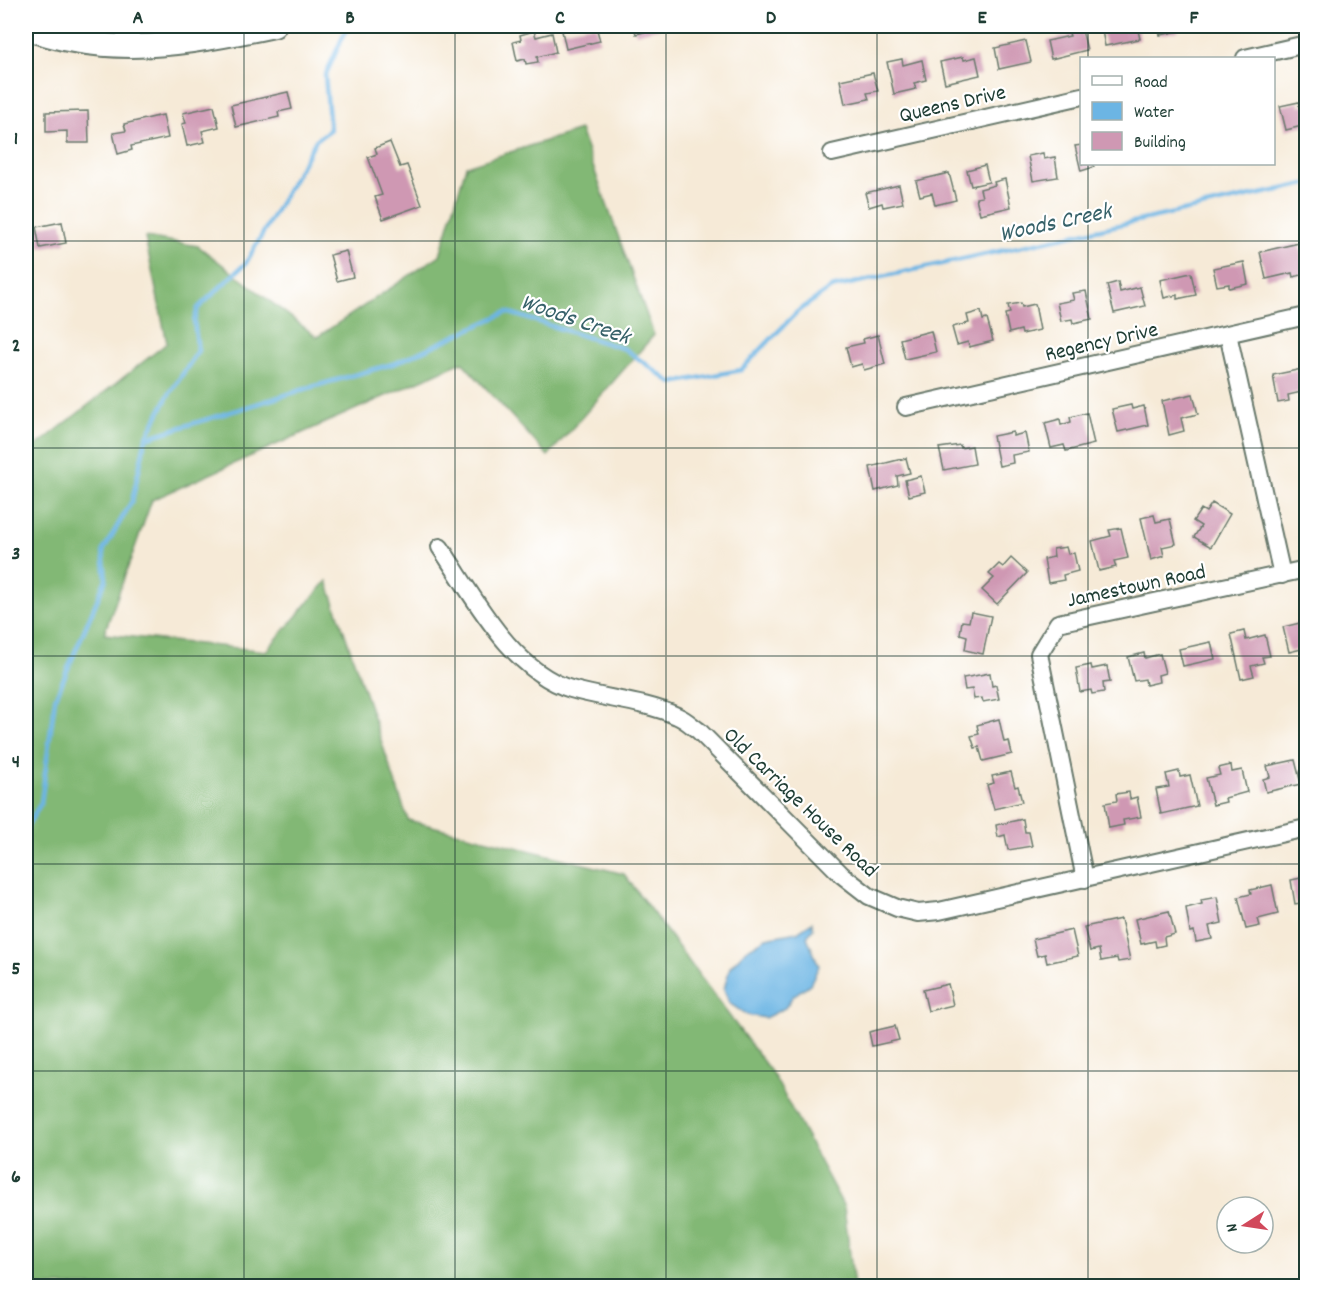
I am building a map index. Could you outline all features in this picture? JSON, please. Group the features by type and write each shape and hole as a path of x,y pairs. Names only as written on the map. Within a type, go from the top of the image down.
{"street":[{"path":"26,28 91,44 123,47 176,44 273,26"},
{"path":"1250,57 1306,45"},
{"name":"Queens Drive","path":"832,153 1080,96"},
{"name":"Regency Drive","path":"906,407 1306,316"},
{"path":"1228,334 1282,575"},
{"name":"Old Carriage House Road","path":"440,547 507,645 526,663 544,676 569,688 616,698 678,716 699,731 842,875 869,896 897,908 918,912 939,911 1306,828"},
{"name":"Jamestown Road","path":"1085,879 1039,654 1058,623 1306,569"}],"green space":[{"path":"580,130 654,335 548,456 462,362 152,500 104,634 266,651 327,581 408,820 624,874 774,1076 844,1207 854,1286 26,1286 26,454 167,343 145,237 198,246 317,337 440,255 466,166"}],"water":[{"path":"812,922 813,929 807,937 819,966 810,984 793,996 785,1008 765,1018 747,1015 729,1003 724,989 730,967 746,950 766,938 797,932"}],"building":[{"path":"596,26 600,41 566,49 562,31"},
{"path":"634,26 667,26 636,34"},
{"path":"1081,26 1087,50 1051,59 1047,41 1070,36 1068,30"},
{"path":"1101,26 1137,26 1140,39 1105,46"},
{"path":"1158,26 1177,26 1179,31 1160,35"},
{"path":"534,31 536,37 552,33 556,52 537,57 538,62 526,64 525,59 517,61 513,42 521,40 520,35"},
{"path":"1026,41 1031,62 999,69 995,48"},
{"path":"963,57 964,60 976,57 980,75 945,83 940,62"},
{"path":"902,59 903,65 922,60 926,80 914,83 916,89 894,94 887,62"},
{"path":"873,73 878,91 867,93 869,99 845,104 840,80"},
{"path":"288,92 292,109 278,112 279,117 236,127 231,105"},
{"path":"1299,102 1299,106 1306,104 1306,125 1286,130 1280,106"},
{"path":"214,106 219,127 202,131 205,142 187,146 182,124 186,123 183,113"},
{"path":"88,111 89,143 67,143 67,131 46,132 46,112"},
{"path":"163,115 168,138 131,146 132,150 118,154 113,133 126,131 124,124"},
{"path":"390,142 400,167 407,165 422,205 383,219 375,197 382,195 368,157 377,154 375,148"},
{"path":"1080,145 1080,165 1093,165 1094,167 1081,171 1075,146"},
{"path":"1043,153 1044,159 1055,157 1058,177 1033,181 1028,156"},
{"path":"985,165 989,182 971,186 967,170"},
{"path":"949,173 956,200 935,205 932,193 920,196 916,181"},
{"path":"1005,179 1011,207 980,214 976,198 982,197 980,189 995,185 994,182"},
{"path":"899,185 903,203 883,207 882,203 869,207 865,193"},
{"path":"62,222 66,243 40,248 36,227"},
{"path":"1299,243 1306,274 1293,277 1292,273 1266,279 1260,252"},
{"path":"346,251 353,277 337,281 330,255"},
{"path":"1244,262 1248,284 1229,288 1229,284 1217,286 1213,268"},
{"path":"1191,273 1196,295 1177,299 1177,295 1164,298 1160,280"},
{"path":"1118,282 1120,292 1140,287 1145,306 1114,313 1107,285"},
{"path":"1086,291 1092,319 1073,323 1072,319 1061,321 1057,303 1074,300 1072,293"},
{"path":"1021,303 1022,307 1035,304 1040,330 1022,334 1021,330 1009,333 1005,314 1010,313 1008,305"},
{"path":"981,311 983,320 987,319 993,341 969,347 968,342 957,345 952,327 969,323 967,315"},
{"path":"931,331 936,352 905,359 900,339"},
{"path":"878,335 885,364 864,370 862,364 851,367 846,347 864,343 863,339"},
{"path":"1302,369 1302,372 1306,371 1306,391 1288,395 1289,401 1278,403 1273,375"},
{"path":"1193,394 1198,414 1181,418 1184,431 1169,435 1162,401"},
{"path":"1131,405 1132,409 1144,406 1148,425 1118,432 1112,409"},
{"path":"1087,413 1094,444 1066,451 1064,445 1051,448 1045,423 1060,419 1061,425 1071,422 1070,417"},
{"path":"1013,432 1013,436 1025,433 1029,452 1012,455 1013,463 999,466 993,436"},
{"path":"960,445 961,448 972,446 975,464 944,470 939,448"},
{"path":"906,458 910,473 897,476 898,485 875,491 870,467"},
{"path":"921,476 925,492 909,496 905,480"},
{"path":"1212,503 1230,514 1211,547 1194,537 1201,526 1193,521 1201,509 1206,512"},
{"path":"1154,515 1156,522 1170,519 1176,544 1162,547 1164,556 1151,560 1141,518"},
{"path":"1121,528 1128,558 1114,561 1116,567 1099,571 1092,541 1111,536 1109,530"},
{"path":"1066,547 1068,554 1074,553 1078,571 1063,575 1064,580 1048,583 1044,559 1054,557 1053,549"},
{"path":"1011,558 1027,573 997,604 982,590 994,578 989,574 999,564 1003,567"},
{"path":"971,612 991,616 983,654 965,650 967,636 960,634 962,621 969,622"},
{"path":"1306,616 1306,648 1289,652 1283,627 1304,622 1302,617"},
{"path":"1244,631 1246,640 1265,635 1270,656 1262,657 1264,663 1251,666 1254,676 1241,679 1231,634"},
{"path":"1211,642 1215,659 1183,666 1179,649"},
{"path":"1144,653 1145,658 1160,654 1165,673 1158,675 1159,682 1146,685 1145,679 1134,681 1128,657"},
{"path":"1091,665 1092,669 1107,666 1110,682 1103,683 1104,692 1092,694 1091,690 1080,692 1076,668"},
{"path":"990,673 992,686 996,685 999,699 983,702 982,698 974,699 972,689 965,690 963,678"},
{"path":"999,719 1004,742 1009,741 1012,754 983,761 979,747 975,748 971,736 979,734 977,725"},
{"path":"1295,760 1301,784 1266,792 1263,779 1270,777 1267,766"},
{"path":"1231,765 1232,772 1242,770 1247,792 1225,798 1226,802 1213,805 1206,778 1220,775 1218,768"},
{"path":"1179,771 1180,777 1190,775 1197,806 1161,814 1156,789 1169,787 1166,774"},
{"path":"1011,772 1022,802 994,809 987,785 994,783 992,776"},
{"path":"1129,792 1130,799 1137,797 1141,817 1123,820 1124,825 1109,828 1105,803 1117,801 1116,794"},
{"path":"1023,819 1025,832 1029,832 1032,846 1008,850 1005,835 998,837 996,825"},
{"path":"1306,877 1306,902 1295,904 1291,880"},
{"path":"1272,885 1278,914 1258,919 1260,926 1246,929 1238,897 1251,894 1250,890"},
{"path":"1217,897 1222,923 1209,926 1212,939 1196,942 1194,931 1190,932 1186,908 1202,904 1201,900"},
{"path":"1169,911 1175,934 1164,937 1165,945 1156,947 1155,941 1141,944 1135,919"},
{"path":"1121,919 1130,960 1118,962 1117,958 1101,961 1099,949 1090,951 1084,927"},
{"path":"1072,930 1078,956 1047,963 1045,954 1037,956 1033,939"},
{"path":"948,984 953,1005 928,1011 923,990"},
{"path":"895,1026 899,1040 872,1046 869,1032"}],"waterway":[{"path":"26,828 41,803 55,699 106,579 103,551 132,501 146,438 168,396 198,351 194,321 198,308 246,263 316,140 330,130 325,76 346,30 361,26"},
{"name":"Woods Creek","path":"146,438 396,363 507,312 625,349 672,383 741,370 797,312 831,288 1306,184"}]}
